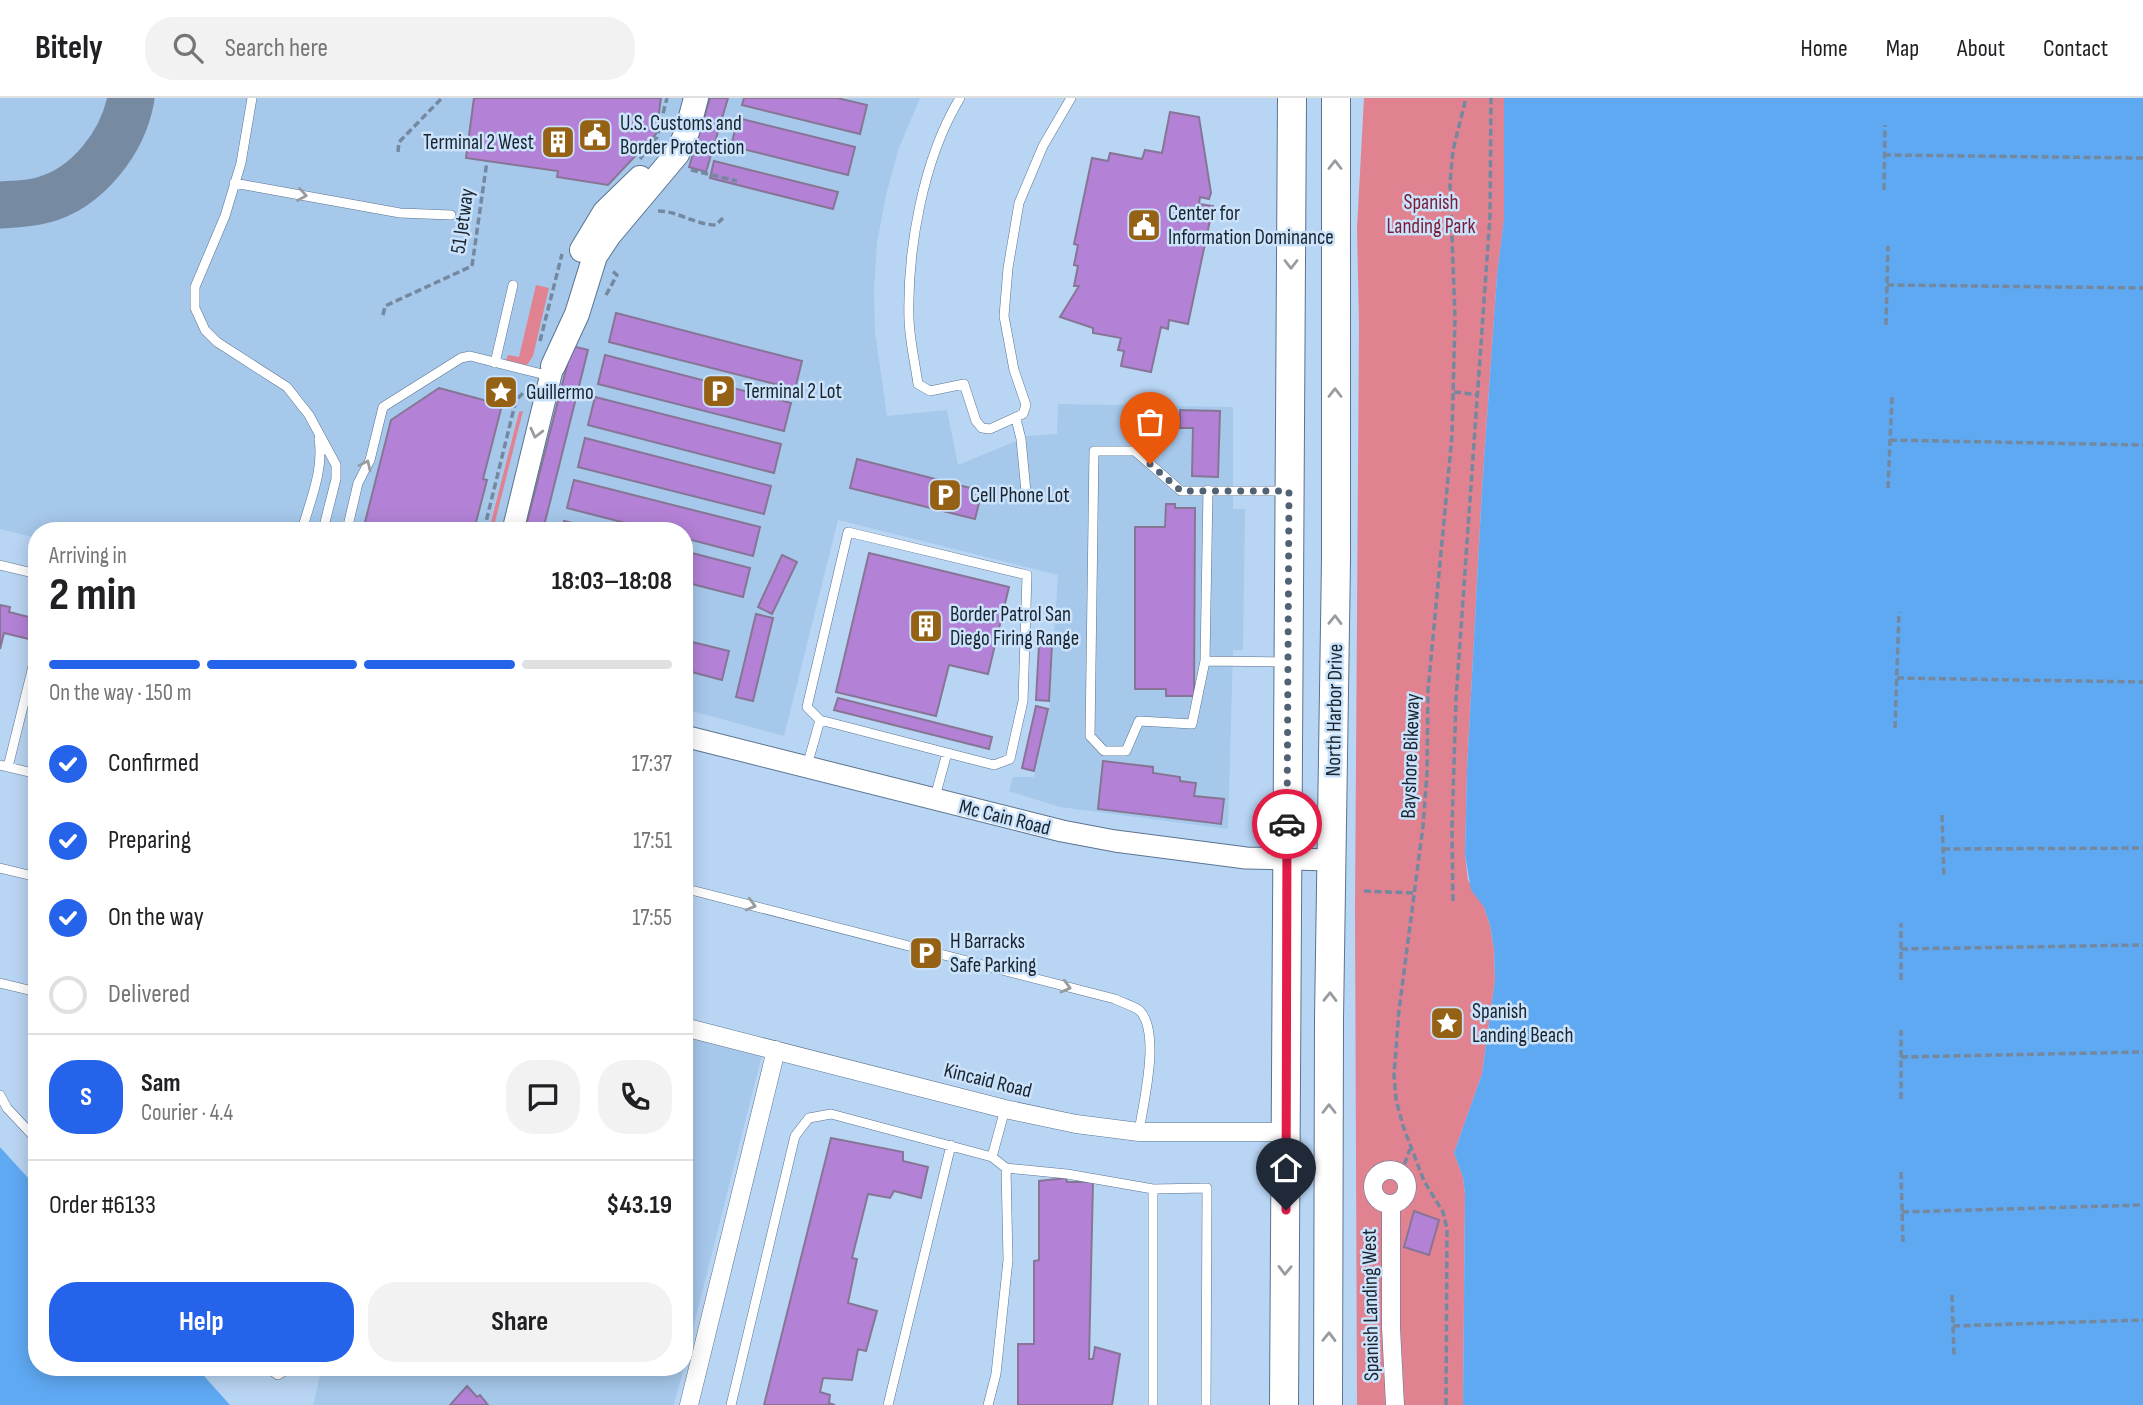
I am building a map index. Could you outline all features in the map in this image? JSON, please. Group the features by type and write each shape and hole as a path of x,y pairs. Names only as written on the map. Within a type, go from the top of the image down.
{"main road":[{"path":"552,371 561,327 587,239 605,212 666,146 681,98"},
{"path":"552,371 577,314 595,256 609,235 677,155 687,132 696,98"},
{"path":"1284,1405 1292,98"},
{"name":"North Harbor Drive","path":"1328,1405 1336,560 1336,98"}],"street":[{"path":"515,522 552,371"},
{"name":"Mc Cain Road","path":"693,738 1062,831 1115,841 1246,858 1332,860"},
{"name":"Kincaid Road","path":"693,1029 1005,1109 1076,1124 1139,1132 1287,1132"},
{"path":"689,1405 776,1050"},
{"name":"Spanish Landing West","path":"1386,1170 1401,1174 1405,1179 1406,1191 1399,1202 1391,1205 1381,1202 1373,1182 1377,1175 1386,1170"},
{"name":"Spanish Landing West","path":"1391,1205 1391,1328 1395,1405"}],"lane":[{"path":"252,98 243,153 225,216 195,287 194,298 198,319 216,342 287,387 299,399 336,465 336,479 325,522"},
{"path":"960,98 950,115 925,185 912,258 909,321 918,384 930,391 964,384 976,421 982,428 990,429 1016,419 1023,414 1026,405 1014,370 1004,316 1008,268 1019,203 1043,146 1071,98"},
{"path":"234,183 400,213 451,215"},
{"path":"495,363 513,285"},
{"path":"349,522 358,483 370,460 383,407 461,358 470,356 495,363 552,371"},
{"path":"1016,419 1021,439 1026,492"},
{"path":"304,522 321,454 319,434"},
{"path":"1208,490 1205,661 1192,723 1139,721 1126,751 1104,751 1090,736 1094,451 1135,451 1181,491 1208,490 1289,491"},
{"path":"848,532 1027,575 1023,701 1010,758 994,765 820,720 807,706 848,532"},
{"path":"0,565 28,572"},
{"path":"1205,661 1288,662"},
{"path":"28,683 4,766 28,772"},
{"path":"807,767 820,720"},
{"path":"935,799 947,753"},
{"path":"0,868 28,875"},
{"path":"693,891 1115,999 1140,1010 1150,1030 1149,1060 1139,1132"},
{"path":"0,983 28,990"},
{"path":"0,1095 7,1108 28,1130"},
{"path":"992,1157 1005,1109"},
{"path":"731,1405 795,1136 809,1118 831,1114 992,1157 1006,1168 1067,1174 1153,1189 1207,1188 1206,1405"},
{"path":"888,1405 951,1145"},
{"path":"988,1405 996,1374 1008,1260 1006,1168"},
{"path":"1153,1189 1153,1405"}],"path":[{"path":"398,152 400,142 442,98"},
{"name":"Bayshore Bikeway","path":"1446,1405 1447,1229 1443,1212 1424,1181 1410,1147 1396,1099 1394,1075 1395,1042 1423,826 1427,773 1428,690 1454,392 1455,318 1450,183 1453,150 1466,98"},
{"path":"1453,901 1456,699 1490,216 1492,98"},
{"path":"1884,190 1885,125"},
{"path":"1884,155 2143,158"},
{"name":"51 Jetway","path":"383,314 385,306 472,265 487,161"},
{"path":"688,169 737,181"},
{"path":"650,219 659,210 689,217 705,225 716,225 723,218"},
{"path":"1886,325 1888,246"},
{"path":"606,297 617,275 607,265"},
{"path":"1887,285 2143,288"},
{"path":"1454,392 1479,395"},
{"path":"1888,488 1892,396"},
{"path":"1890,440 2143,445"},
{"path":"1895,728 1899,612"},
{"path":"1897,678 2143,682"},
{"path":"1941,815 1944,878"},
{"path":"1943,849 2143,848"},
{"path":"1364,891 1413,893"},
{"path":"1901,923 1901,979"},
{"path":"1901,949 2143,945"},
{"path":"1901,1030 1901,1098"},
{"path":"1901,1057 2143,1052"},
{"path":"1401,1174 1410,1147"},
{"path":"1902,1172 1903,1243"},
{"path":"1902,1212 2143,1205"},
{"path":"1952,1295 1954,1358"},
{"path":"1953,1325 2143,1320"}],"shaded area":[{"path":"0,98 920,98 899,148 877,243 875,332 887,416 947,410 958,465 1028,436 1057,434 1058,404 1233,407 1233,509 1245,509 1243,650 1233,650 1228,829 1060,807 1009,791 1013,777 1034,777 1049,710 1058,575 838,520 784,736 693,711 693,522 28,522 28,536 0,529"},
{"path":"693,1038 762,1055 693,1328"},
{"path":"320,1376 682,1376 674,1405 313,1405"}],"green space":[{"name":"Spanish Landing Park","path":"1364,98 1504,98 1504,220 1497,276 1482,489 1465,855 1468,880 1484,907 1490,925 1495,980 1482,1074 1454,1153 1463,1177 1465,1194 1463,1405 1357,1405 1357,228"},
{"path":"536,285 549,288 533,356 527,365 506,360 508,355 519,357"},
{"path":"523,411 495,522 491,522 519,412"}],"water":[{"path":"1504,98 2143,98 2143,1405 1463,1405 1465,1194 1463,1177 1454,1153 1482,1074 1495,980 1490,925 1484,907 1471,890 1465,855 1482,489 1497,276 1504,219"},
{"path":"0,1147 28,1178 28,1376 204,1376 230,1405 0,1405"}],"building":[{"name":"Terminal 2 West","path":"474,98 661,98 656,134 608,185 557,177 558,171 466,158"},
{"path":"710,98 728,98 706,172 689,167"},
{"path":"744,98 837,98 867,105 860,134 742,105"},
{"name":"Center for Information Dominance","path":"1170,112 1199,117 1211,193 1209,199 1200,197 1199,204 1213,206 1188,324 1169,320 1168,329 1161,327 1151,372 1121,366 1124,351 1118,350 1121,338 1093,333 1093,328 1060,317 1079,286 1074,286 1078,245 1074,244 1092,158 1108,161 1110,153 1142,159 1145,150 1162,153"},
{"path":"738,118 855,147 848,175 731,146"},
{"path":"714,161 838,192 833,209 710,178"},
{"path":"616,313 802,361 795,389 609,342"},
{"path":"572,346 588,350 545,522 527,522"},
{"path":"605,355 791,403 784,431 598,384"},
{"path":"439,388 502,405 483,479 487,480 476,522 365,522 391,420"},
{"path":"595,397 781,444 774,473 588,425"},
{"path":"1180,410 1220,411 1218,477 1192,476 1193,428 1180,428"},
{"path":"585,438 771,486 764,514 578,467"},
{"path":"857,459 982,491 975,519 850,488"},
{"path":"574,480 760,527 753,556 693,540 693,522 622,522 567,508"},
{"path":"1166,504 1175,504 1175,508 1195,508 1194,696 1166,696 1166,689 1135,689 1135,527 1165,527"},
{"path":"693,553 750,568 743,597 693,584"},
{"name":"Border Patrol San Diego Firing Range","path":"869,553 1009,587 988,674 949,665 936,716 836,692"},
{"path":"782,555 797,562 772,614 758,607"},
{"path":"0,605 10,607 9,612 28,617 28,639 4,633 0,649"},
{"path":"756,614 773,618 753,701 736,697"},
{"path":"693,642 729,651 722,680 693,672"},
{"path":"1039,645 1052,645 1049,701 1036,700"},
{"path":"838,698 992,737 989,749 834,710"},
{"path":"1036,706 1048,709 1034,771 1022,768"},
{"path":"1103,761 1153,767 1153,773 1180,777 1180,781 1196,783 1194,796 1224,799 1221,824 1098,809"},
{"path":"831,1138 903,1152 903,1161 928,1167 921,1198 894,1191 890,1198 868,1194 852,1258 857,1259 848,1303 877,1311 866,1351 858,1349 852,1380 823,1378 820,1392 830,1395 829,1403 835,1405 764,1405"},
{"path":"1066,1178 1067,1182 1093,1182 1089,1359 1093,1359 1095,1347 1120,1354 1112,1405 1018,1405 1018,1344 1034,1344 1034,1261 1039,1260 1039,1181"},
{"path":"1414,1211 1439,1220 1429,1255 1404,1247"},
{"path":"467,1386 477,1397 480,1395 488,1405 450,1405"}],"taxiway":[{"path":"0,205 43,200 75,185 89,174 112,146 127,115 131,98"}],"way so far":[{"path":"1150,464 1181,491 1289,491 1287,824"}],"place":[{"name":"U.S. Customs and Border Protection","path":"595,135"},
{"name":"Terminal 2 West","path":"558,142"},
{"name":"Center for Information Dominance","path":"1144,225"},
{"name":"Terminal 2 Lot","path":"719,391"},
{"name":"Guillermo","path":"501,392"},
{"name":"Cell Phone Lot","path":"945,495"},
{"name":"Border Patrol San Diego Firing Range","path":"926,626"},
{"name":"H Barracks Safe Parking","path":"926,953"},
{"name":"Spanish Landing Beach","path":"1447,1023"}],"route":[{"path":"1286,1210 1287,824"}]}
